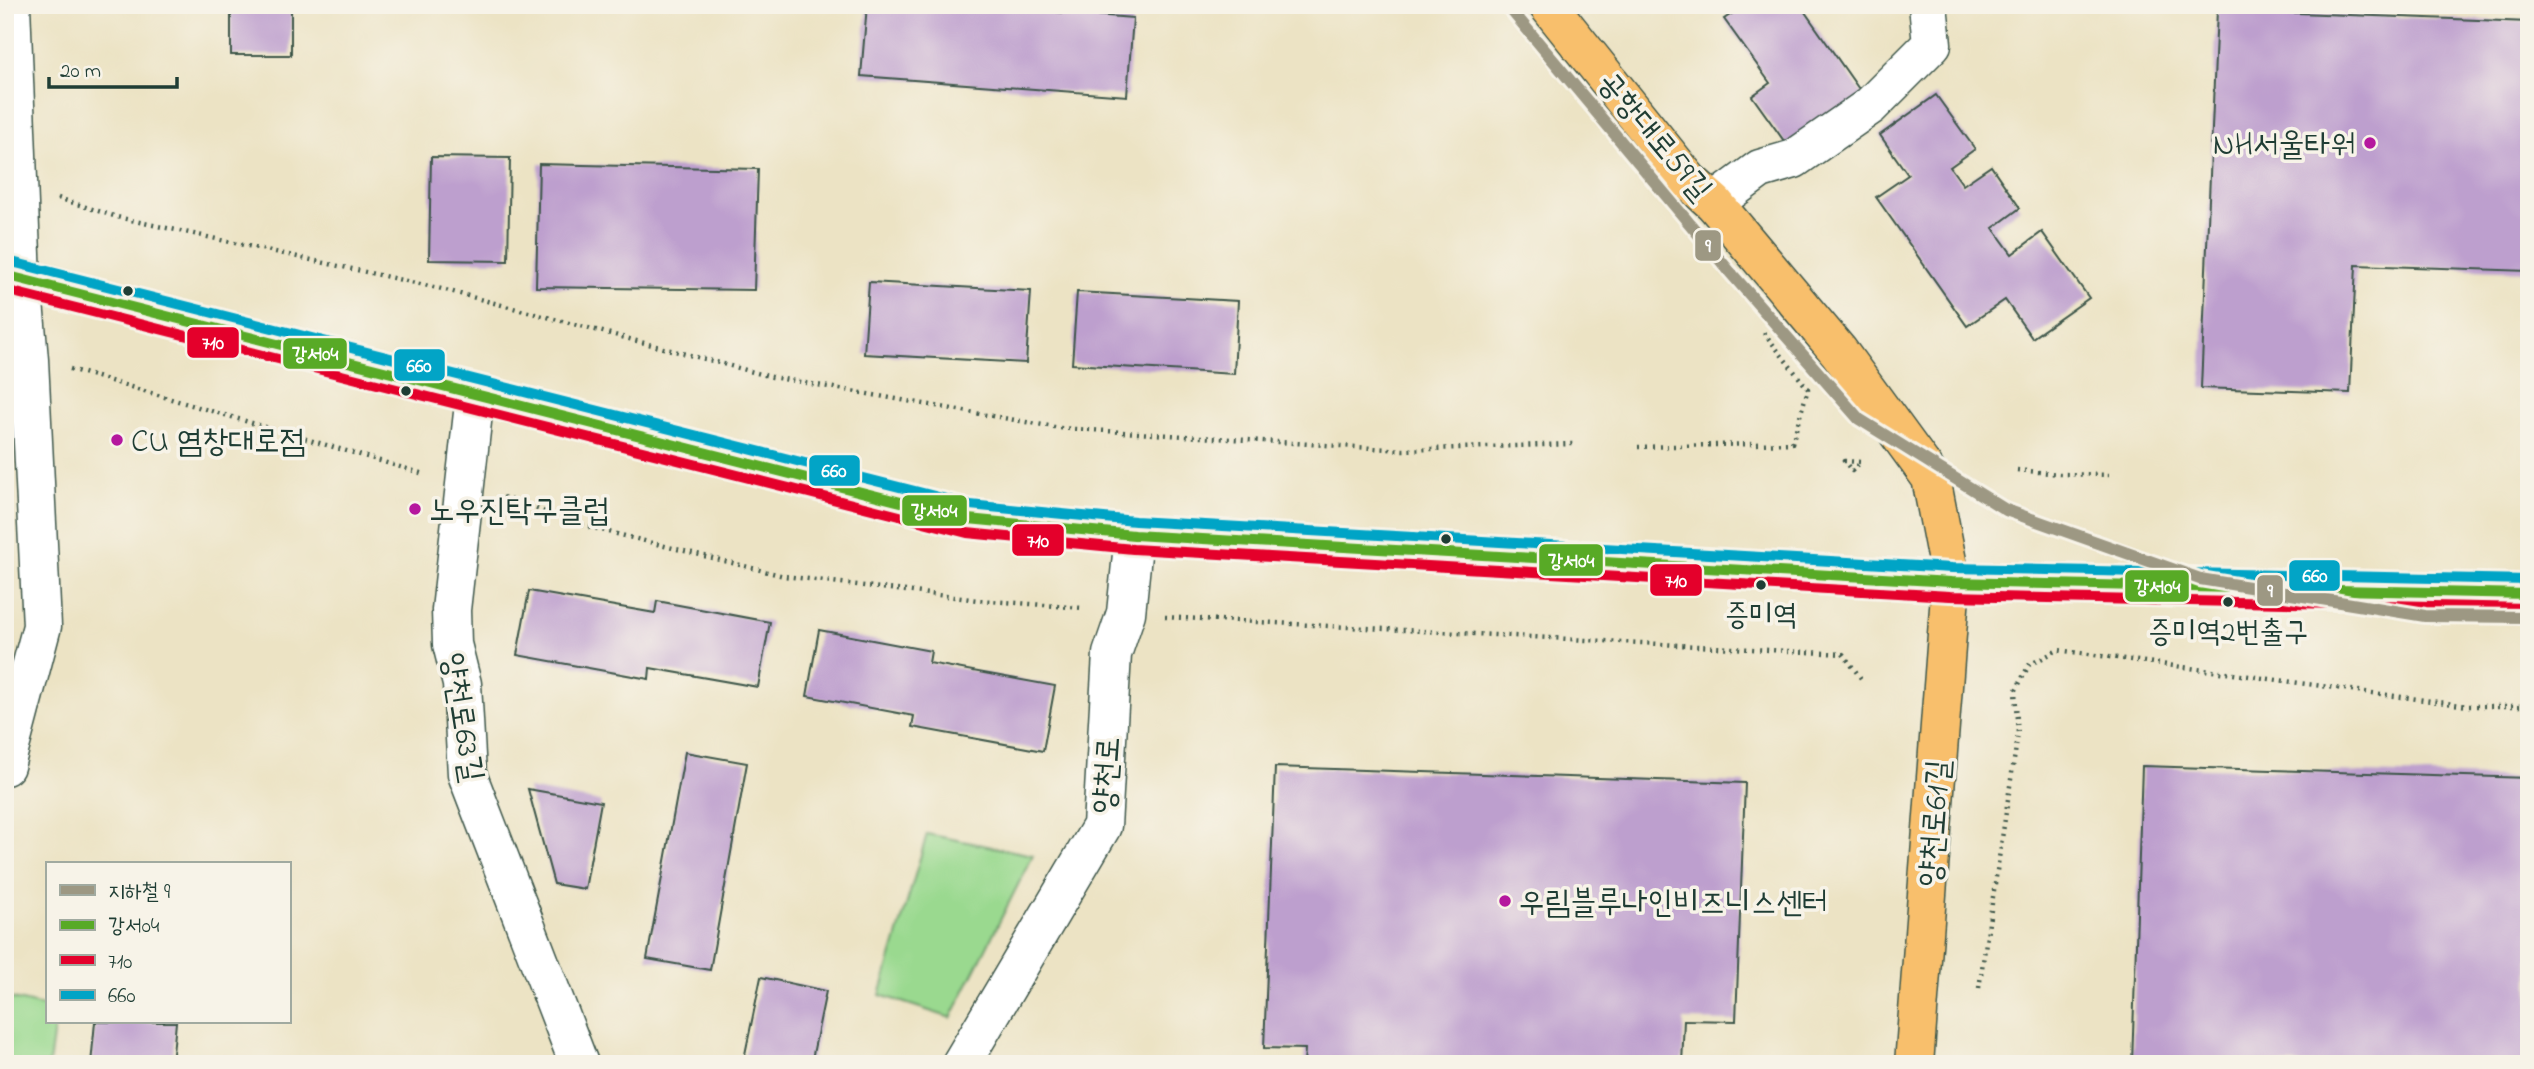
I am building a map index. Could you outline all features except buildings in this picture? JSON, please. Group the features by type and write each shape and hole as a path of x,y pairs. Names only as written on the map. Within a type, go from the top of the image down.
{"main road":[{"name":"공항대로59길","path":"1548,5 1689,181 1714,203 1839,352 1931,478 1951,582"},
{"path":"14,277 968,519 1134,534 1951,582 2529,594"},
{"name":"양천로61길","path":"1914,1064 1951,582"}],"street":[{"path":"5,766 42,626 29,360 14,277 11,5"},
{"path":"1714,203 1760,169 1794,159 1870,106 1932,44 1928,5"},
{"name":"양천로63길","path":"475,395 451,610 452,644 462,684 467,774 579,1064"},
{"name":"양천로","path":"961,1064 1102,826 1112,654 1126,613 1134,534"}],"path":[{"path":"57,198 117,217 438,288 772,377 1060,428 1403,450 1573,444"},
{"path":"1638,447 1792,443 1808,389 1759,326"},
{"path":"62,368 429,475"},
{"path":"2017,470 2109,475"},
{"path":"492,493 585,526 784,576 978,600 1092,609"},
{"path":"1163,617 1843,654 1863,681"},
{"path":"1979,988 2018,734 2015,691 2029,665 2058,650 2468,706 2529,706"}],"green space":[{"path":"927,834 1033,855 951,1018 880,995"},
{"path":"5,997 46,1007 46,1024 55,1024 49,1064 5,1064"}],"metro line":[{"name":"9","path":"1507,5 1730,272 1859,419 2006,510 2200,579 2425,616 2529,617"}],"transit line":[{"name":"660","path":"8,261 970,505 1135,521 1952,568 2529,580"},
{"name":"강서04","path":"5,275 968,519 1134,535 1951,582 2529,594"},
{"name":"710","path":"5,290 967,533 1133,549 1950,596 2529,608"}],"place":[{"name":"NH서울타워","path":"2370,143"},
{"name":"CU 염창대로점","path":"117,440"},
{"name":"노우진탁구클럽","path":"415,509"},
{"name":"증미역","path":"1761,585"},
{"name":"증미역2번출구","path":"2228,602"},
{"name":"우림블루나인비즈니스센터","path":"1505,901"}]}
